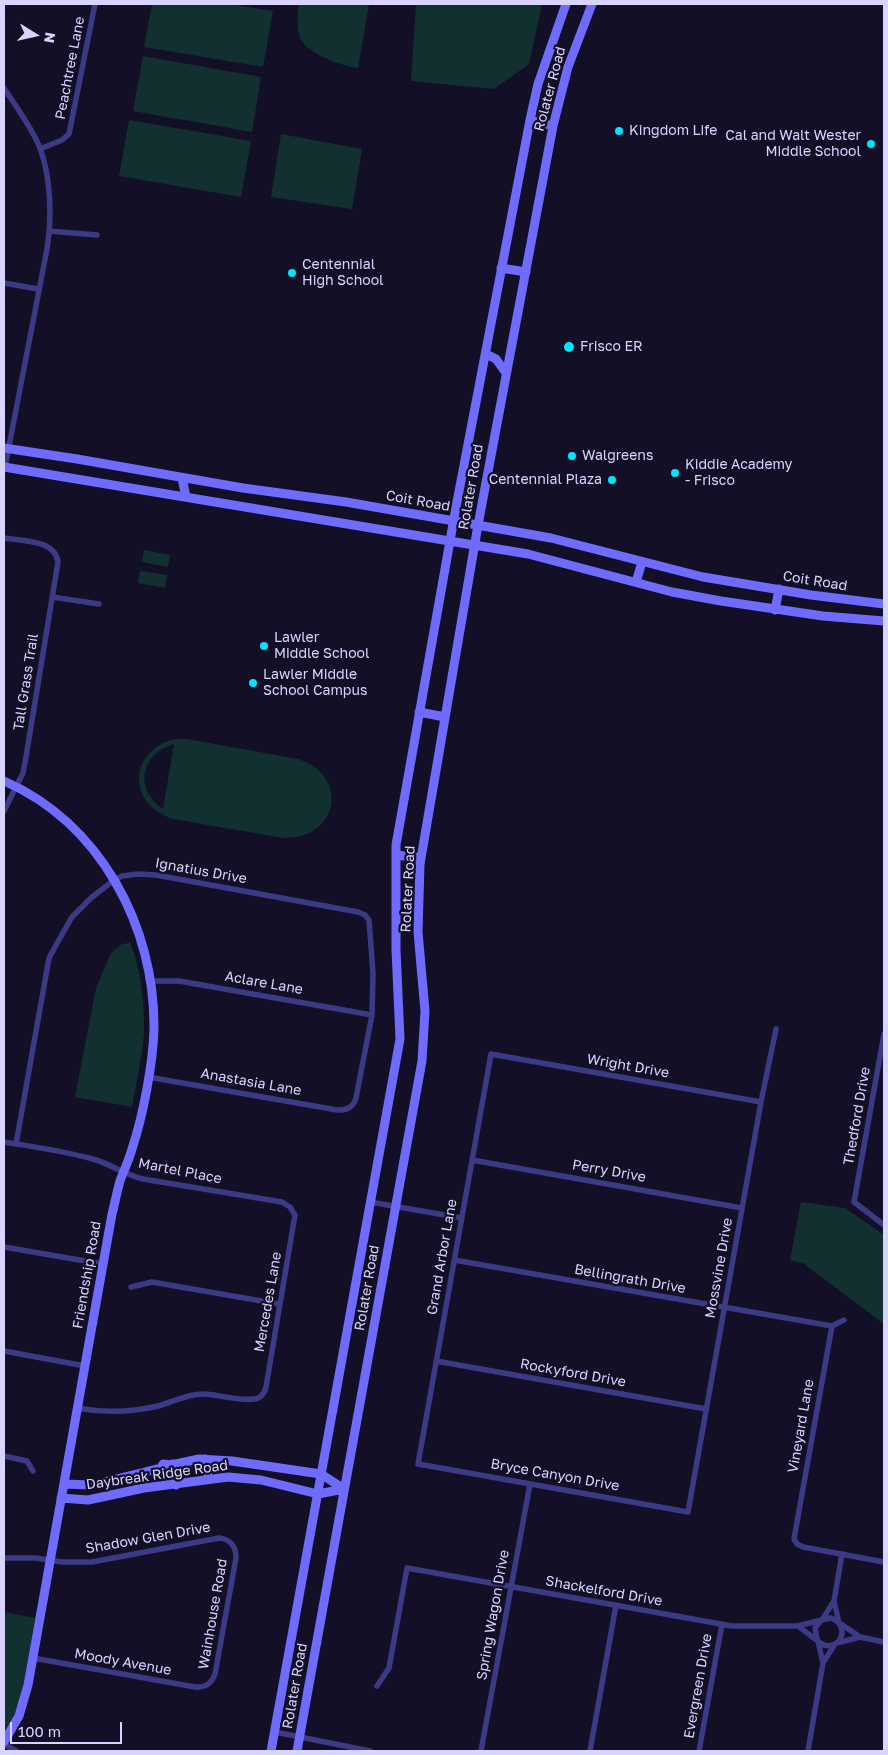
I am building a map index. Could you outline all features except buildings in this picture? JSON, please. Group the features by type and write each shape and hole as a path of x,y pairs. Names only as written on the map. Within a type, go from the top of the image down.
{"main road":[{"name":"Rolater Road","path":"271,1751 400,1039 396,950 396,845 450,542 530,120 538,84 566,4"},
{"name":"Rolater Road","path":"297,1751 422,1061 425,1011 418,932 421,858 478,525 553,126 568,67 592,4"},
{"path":"530,120 553,126"},
{"path":"502,268 526,272"},
{"path":"486,354 496,359 506,373"},
{"name":"Coit Road","path":"6,449 77,459 193,480 346,502 478,525 551,538 702,578 884,604"},
{"path":"4,467 536,556 672,592 775,610 884,621"},
{"path":"182,478 186,497"},
{"path":"186,497 193,480"},
{"path":"636,582 642,562"},
{"path":"775,610 779,589"},
{"path":"420,712 445,717"},
{"name":"Friendship Road","path":"4,781 39,799 74,828 94,849 114,880 128,905 138,929 151,981 154,1030 148,1077 138,1129 112,1214 33,1658 22,1706 4,1743"},
{"path":"396,855 421,858"},
{"path":"205,1459 208,1478"},
{"name":"Daybreak Ridge Road","path":"64,1484 92,1485 161,1468 168,1468 171,1464 188,1460 205,1459 321,1474 344,1489"},
{"path":"171,1464 176,1485"},
{"name":"Daybreak Ridge Road","path":"61,1498 88,1500 144,1488 176,1485 208,1478 228,1477 261,1480 318,1494 344,1489"}],"street":[{"name":"Peachtree Lane","path":"40,149 62,140 69,134 95,4"},
{"path":"4,88 40,149 50,204 47,249 6,449 4,467"},
{"path":"49,231 97,235"},
{"path":"4,283 38,289"},
{"name":"Tall Grass Trail","path":"4,538 52,548 56,553 58,562 23,773 4,811"},
{"path":"52,597 98,604"},
{"name":"Ignatius Drive","path":"16,1144 49,958 72,917 91,898 122,876 138,874 156,875 358,912 365,915 369,920 373,973 372,1015"},
{"name":"Aclare Lane","path":"151,981 178,981 372,1015"},
{"name":"Anastasia Lane","path":"148,1077 337,1110 349,1108 354,1104 356,1098 372,1015"},
{"name":"Mossvine Drive","path":"688,1512 761,1102 776,1029"},
{"name":"Thedford Drive","path":"884,1034 854,1202 884,1225"},
{"name":"Wright Drive","path":"491,1054 761,1102"},
{"name":"Grand Arbor Lane","path":"418,1464 491,1054"},
{"name":"Martel Place","path":"4,1142 74,1154 98,1161 123,1173 143,1179 282,1202 293,1209"},
{"name":"Perry Drive","path":"472,1160 742,1208"},
{"path":"370,1202 462,1218"},
{"name":"Mercedes Lane","path":"77,1408 111,1411 133,1410 202,1394 249,1399 259,1398 266,1387 279,1304 296,1222 293,1209"},
{"path":"4,1247 103,1264"},
{"name":"Bellingrath Drive","path":"454,1260 724,1309 832,1326"},
{"path":"131,1287 152,1282 279,1304"},
{"path":"832,1326 844,1320"},
{"name":"Vineyard Lane","path":"832,1326 794,1534 796,1543 803,1547 842,1554"},
{"path":"4,1351 85,1366"},
{"name":"Rockyford Drive","path":"436,1361 706,1409"},
{"path":"4,1456 27,1460 33,1471"},
{"name":"Bryce Canyon Drive","path":"418,1464 688,1512"},
{"name":"Spring Wagon Drive","path":"481,1751 530,1484"},
{"name":"Shadow Glen Drive","path":"4,1558 36,1558 72,1563 102,1561 219,1538 227,1540 234,1546"},
{"name":"Wainhouse Road","path":"208,1684 215,1676 236,1558 234,1546"},
{"path":"823,1662 842,1634 834,1601 842,1554 884,1562"},
{"name":"Shackelford Drive","path":"377,1686 389,1668 406,1568 722,1624 798,1626 822,1620"},
{"path":"808,1751 823,1662 815,1628 834,1601"},
{"path":"590,1751 616,1606"},
{"path":"822,1620 831,1618 860,1637 884,1642"},
{"name":"Evergreen Drive","path":"699,1751 722,1624"},
{"path":"798,1626 826,1645 860,1637"},
{"name":"Moody Avenue","path":"33,1658 195,1687 204,1687 208,1684"},
{"path":"275,1732 369,1751"},
{"path":"4,1743 16,1751"}],"green space":[{"path":"152,4 229,4 273,11 263,67 144,47"},
{"path":"298,4 369,4 358,68 342,65 324,58 302,42 298,31"},
{"path":"416,4 542,4 529,64 494,89 411,81"},
{"path":"143,56 261,77 252,132 133,111"},
{"path":"129,120 251,141 241,197 119,176"},
{"path":"281,134 362,149 352,209 271,197"},
{"path":"144,550 170,555 168,567 142,562"},
{"path":"140,571 167,575 165,588 138,583"},
{"path":"174,739 187,739 298,759 315,767 325,779 331,792 331,805 326,818 317,828 303,836 284,838 173,819 158,812 147,802 141,791 139,778 141,766 148,755 159,746","holes":["174,744 163,809 148,792 145,773 148,764 154,756"]},
{"path":"130,943 140,975 144,1024 142,1052 132,1107 75,1097 96,988 111,953 122,944"},
{"path":"801,1202 845,1208 884,1235 884,1324 804,1264 790,1260"},
{"path":"4,1612 35,1618 20,1705 4,1734"}],"place":[{"name":"Kingdom Life","path":"619,131"},
{"name":"Cal and Walt Wester Middle School","path":"871,144"},
{"name":"Centennial High School","path":"292,273"},
{"name":"Frisco ER","path":"569,347"},
{"name":"Walgreens","path":"572,456"},
{"name":"Kiddie Academy - Frisco","path":"675,473"},
{"name":"Centennial Plaza","path":"612,480"},
{"name":"Lawler Middle School","path":"264,646"},
{"name":"Lawler Middle School Campus","path":"253,683"}]}
